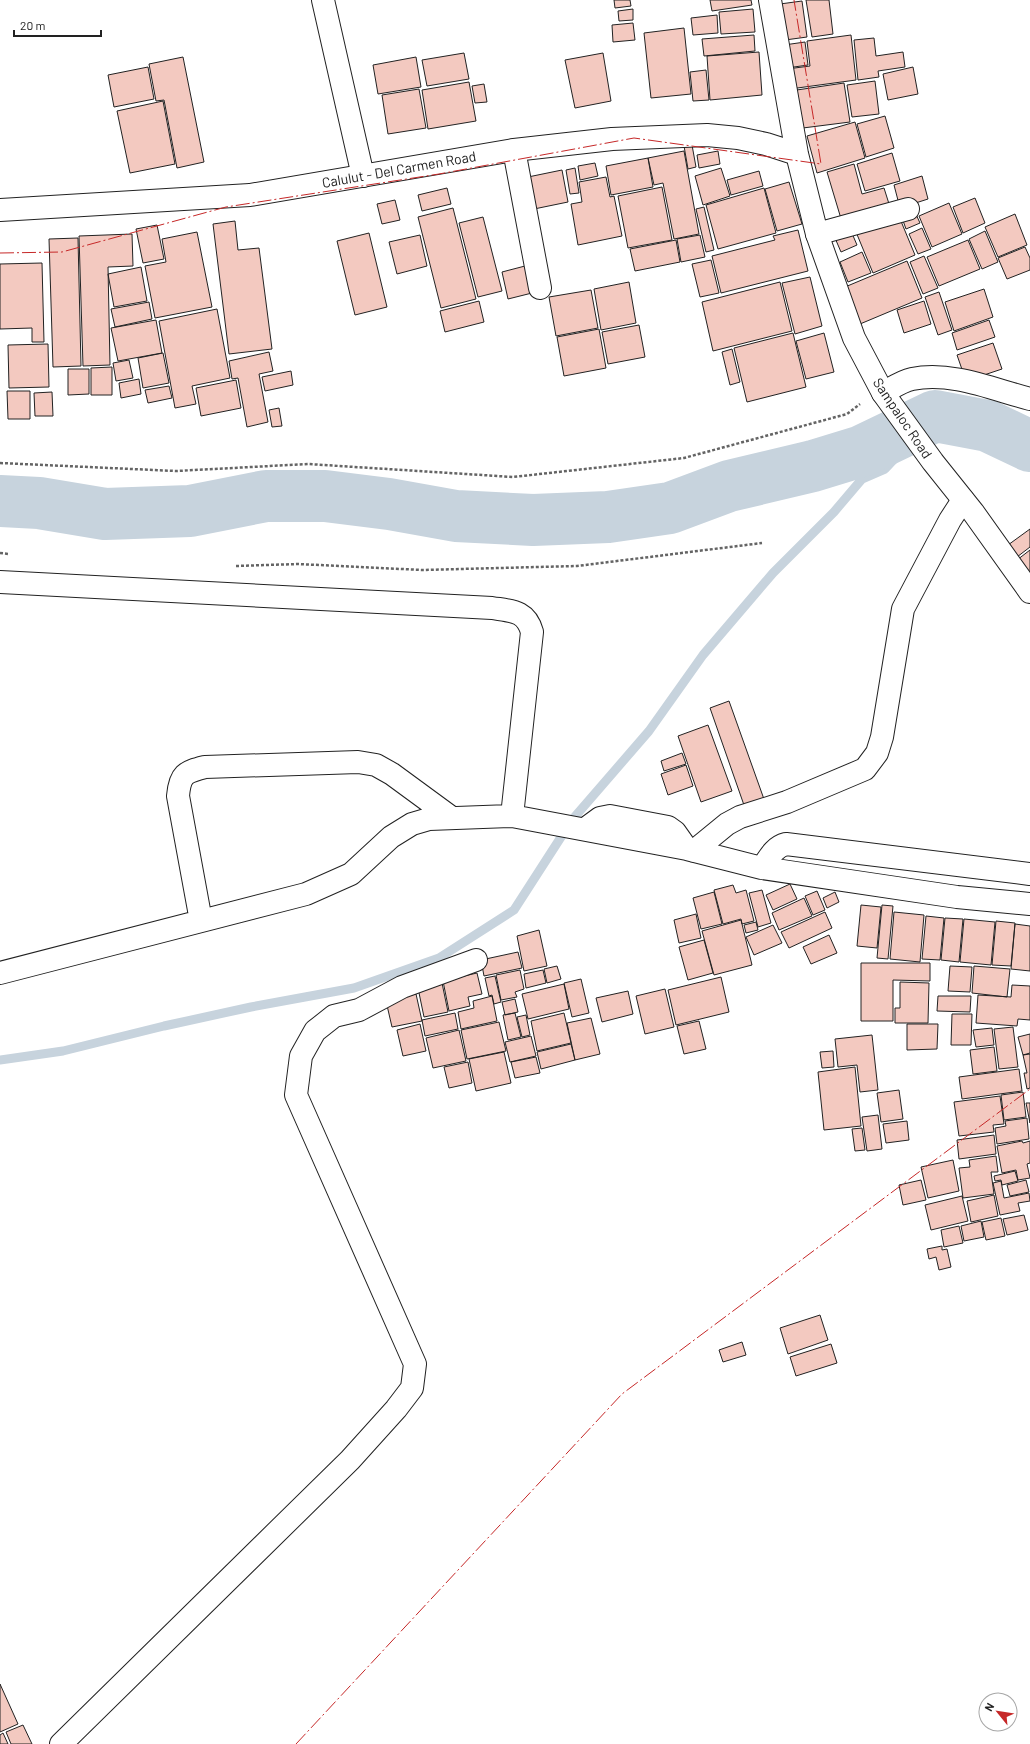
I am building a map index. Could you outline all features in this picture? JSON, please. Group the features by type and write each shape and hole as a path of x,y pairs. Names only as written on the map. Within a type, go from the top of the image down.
{"main road":[{"path":"323,0 363,176"},
{"name":"Sampaloc Road","path":"770,0 797,154 817,234 848,324 885,394 933,462 973,512 1030,592"},
{"name":"Calulut - Del Carmen Road","path":"0,210 250,195 514,150 612,138 707,135 766,144 797,154"},
{"path":"514,150 540,288"},
{"path":"817,234 908,209"},
{"path":"885,394 910,380 932,376 980,384 1030,399"},
{"path":"690,850 727,824 740,817 787,802 865,769 877,753 882,737 903,609 950,520 963,500"},
{"path":"0,582 492,608 517,612 526,619 532,632 521,817"},
{"path":"201,921 178,796 182,779 188,771 205,766 358,762 370,764 392,774 452,818"},
{"path":"0,973 306,894 351,874 391,837 412,824 429,819 521,817 690,850 762,868 957,897 1030,904"},
{"path":"762,868 774,851 780,845 786,844 1030,874"},
{"path":"957,897 962,865"},
{"path":"61,1744 350,1460 396,1409 412,1388 416,1364 296,1095 301,1056 315,1031 334,1016 360,1010 402,987 476,960"}],"path":[{"path":"0,463 176,471 308,464 513,477 684,458 847,414 885,394"},
{"path":"230,566 298,564 422,570 577,566 762,542"},
{"path":"0,553 12,555"}],"building":[{"path":"614,0 630,0 631,6 615,8"},
{"path":"710,0 751,0 752,5 712,11"},
{"path":"806,0 829,0 833,34 812,37"},
{"path":"802,1 807,37 785,40 780,4"},
{"path":"633,9 633,20 619,21 618,11"},
{"path":"753,9 755,32 721,34 719,12"},
{"path":"717,15 718,33 693,35 691,18"},
{"path":"633,23 635,40 613,42 612,25"},
{"path":"684,28 691,94 651,98 644,33"},
{"path":"754,35 755,51 704,56 702,39"},
{"path":"851,35 856,80 790,89 787,69 810,66 807,41"},
{"path":"874,38 876,56 903,52 905,67 878,71 879,77 858,80 854,40"},
{"path":"805,42 808,65 787,68 784,45"},
{"path":"759,52 762,95 710,100 707,56"},
{"path":"464,53 469,79 427,86 422,60"},
{"path":"603,53 611,101 575,108 565,60"},
{"path":"183,57 204,162 177,168 164,100 156,101 149,64"},
{"path":"416,57 421,87 378,94 373,65"},
{"path":"148,67 154,99 114,107 108,75"},
{"path":"913,67 918,94 888,100 883,74"},
{"path":"706,70 709,100 693,101 690,72"},
{"path":"875,81 879,114 852,117 847,85"},
{"path":"469,82 476,121 428,129 422,90"},
{"path":"844,83 850,122 795,129 790,91"},
{"path":"484,84 487,102 475,103 472,86"},
{"path":"419,89 426,128 388,134 382,95"},
{"path":"163,101 175,164 130,173 117,111"},
{"path":"885,116 894,148 866,157 857,124"},
{"path":"855,122 865,158 817,173 807,136"},
{"path":"692,145 696,167 688,169 684,146"},
{"path":"684,151 699,234 674,239 663,183 654,185 648,158"},
{"path":"718,151 720,164 699,168 697,155"},
{"path":"892,153 900,181 865,191 857,164"},
{"path":"648,158 653,187 611,195 606,166"},
{"path":"595,163 598,176 580,180 578,166"},
{"path":"854,164 862,194 884,188 890,207 842,222 827,172"},
{"path":"575,168 579,193 570,194 566,170"},
{"path":"721,168 730,196 703,205 695,176"},
{"path":"562,170 568,202 534,209 528,177"},
{"path":"759,171 763,186 731,195 727,180"},
{"path":"922,176 928,199 900,208 894,185"},
{"path":"606,177 610,197 614,196 622,236 578,245 571,204 582,202 579,182"},
{"path":"789,182 802,224 777,231 765,189"},
{"path":"662,187 672,240 628,248 618,196"},
{"path":"447,188 451,204 422,211 418,195"},
{"path":"764,188 776,233 718,249 706,205"},
{"path":"975,198 985,223 963,233 953,207"},
{"path":"395,200 400,220 382,224 377,204"},
{"path":"949,203 962,234 932,247 919,216"},
{"path":"704,207 714,250 706,252 696,209"},
{"path":"453,208 476,299 441,308 418,217"},
{"path":"914,210 920,223 906,229 901,215"},
{"path":"898,214 915,255 873,273 856,232"},
{"path":"1015,214 1027,245 998,257 985,227"},
{"path":"483,217 502,291 478,297 459,223"},
{"path":"235,221 238,250 259,248 272,349 229,354 213,224"},
{"path":"157,225 164,259 143,263 136,229"},
{"path":"922,228 931,249 918,254 909,234"},
{"path":"798,230 808,271 721,293 712,256 775,240 773,236"},
{"path":"851,231 857,245 841,252 835,238"},
{"path":"985,231 998,262 982,269 969,239"},
{"path":"197,232 212,307 155,318 145,266 166,262 162,239"},
{"path":"369,233 387,307 355,315 337,241"},
{"path":"132,234 133,266 108,267 110,365 83,366 79,236"},
{"path":"420,235 427,266 397,274 389,242"},
{"path":"700,235 705,257 681,262 677,239"},
{"path":"78,238 81,366 53,367 49,239"},
{"path":"676,240 680,262 635,271 630,249"},
{"path":"968,240 980,269 939,286 927,257"},
{"path":"1025,247 1030,258 1030,270 1007,279 998,258"},
{"path":"862,252 871,273 848,282 840,262"},
{"path":"924,256 938,288 923,294 910,262"},
{"path":"711,260 719,293 700,297 692,264"},
{"path":"907,261 922,298 860,324 845,287"},
{"path":"42,263 44,342 32,342 32,328 0,329 0,264"},
{"path":"525,266 532,293 508,299 502,272"},
{"path":"141,267 147,301 114,307 108,274"},
{"path":"810,277 822,326 795,334 782,283"},
{"path":"629,282 636,323 601,330 594,289"},
{"path":"780,282 792,331 713,351 702,302"},
{"path":"984,289 993,317 954,331 945,302"},
{"path":"591,290 598,328 556,336 549,297"},
{"path":"939,292 952,330 938,335 925,297"},
{"path":"479,301 484,322 445,332 440,311"},
{"path":"924,301 931,324 904,333 897,310"},
{"path":"149,302 152,319 115,327 111,309"},
{"path":"217,309 230,378 192,386 196,404 175,408 159,321"},
{"path":"156,320 162,353 118,361 111,328"},
{"path":"989,320 995,337 957,350 952,333"},
{"path":"639,325 645,357 608,364 602,332"},
{"path":"599,329 606,368 564,376 557,337"},
{"path":"793,333 806,387 747,402 734,348"},
{"path":"824,333 834,372 806,379 796,341"},
{"path":"993,343 1002,369 966,381 957,355"},
{"path":"48,344 49,387 9,388 8,345"},
{"path":"732,349 740,382 730,385 722,352"},
{"path":"269,352 273,371 259,374 268,422 247,427 238,378 232,379 229,361"},
{"path":"163,353 169,383 143,388 138,358"},
{"path":"129,360 133,378 116,381 113,363"},
{"path":"112,367 112,395 91,395 91,368"},
{"path":"68,369 89,369 89,394 68,395"},
{"path":"291,371 293,385 265,391 262,377"},
{"path":"139,379 141,394 121,398 119,383"},
{"path":"236,380 241,408 201,416 196,388"},
{"path":"169,386 172,398 148,403 145,390"},
{"path":"7,391 30,391 30,419 8,419"},
{"path":"52,392 53,416 35,416 34,393"},
{"path":"279,408 282,426 272,427 269,410"},
{"path":"1030,529 1030,547 1017,557 1008,545"},
{"path":"1030,550 1030,573 1028,575 1017,560"},
{"path":"729,701 765,802 745,808 710,708"},
{"path":"708,725 732,791 701,802 678,736"},
{"path":"682,753 686,764 664,771 661,761"},
{"path":"686,765 693,786 668,795 661,774"},
{"path":"790,884 797,899 773,910 766,895"},
{"path":"733,885 736,893 746,890 754,921 742,924 741,919 723,924 714,890"},
{"path":"762,890 771,923 758,927 749,893"},
{"path":"817,891 825,910 813,915 805,896"},
{"path":"714,892 722,924 701,929 693,898"},
{"path":"835,892 839,902 827,908 823,898"},
{"path":"804,898 812,916 779,930 772,913"},
{"path":"861,905 881,907 877,948 857,946"},
{"path":"882,905 893,906 888,959 877,958"},
{"path":"825,912 832,928 789,948 781,932"},
{"path":"894,912 924,915 920,962 890,959"},
{"path":"696,914 701,938 679,943 674,920"},
{"path":"926,916 944,918 940,960 922,959"},
{"path":"945,918 963,919 959,962 941,960"},
{"path":"964,919 995,922 991,965 960,962"},
{"path":"741,920 752,965 714,975 702,931"},
{"path":"996,921 1015,923 1011,966 992,965"},
{"path":"756,922 758,930 746,933 744,925"},
{"path":"1015,924 1030,926 1030,971 1011,969"},
{"path":"773,925 782,943 754,955 746,937"},
{"path":"539,930 547,966 524,971 517,936"},
{"path":"829,935 837,953 811,964 803,947"},
{"path":"704,940 713,973 688,980 679,947"},
{"path":"518,952 522,968 484,976 481,960"},
{"path":"861,963 930,963 930,981 893,980 893,1021 861,1021"},
{"path":"557,966 561,979 547,983 544,969"},
{"path":"950,966 972,967 970,992 948,991"},
{"path":"974,966 1010,969 1007,997 972,993"},
{"path":"520,970 524,989 515,992 517,997 501,1000 496,975"},
{"path":"543,970 546,983 526,988 524,974"},
{"path":"477,973 482,994 468,997 470,1006 449,1011 443,981"},
{"path":"495,976 501,1002 494,1004 492,995 489,996 485,978"},
{"path":"721,977 729,1012 676,1025 668,990"},
{"path":"581,979 589,1013 572,1017 564,983"},
{"path":"900,982 929,983 928,1023 895,1023 895,1008 900,1008"},
{"path":"442,983 448,1012 424,1017 418,988"},
{"path":"564,984 569,1009 528,1019 522,994"},
{"path":"1012,985 1030,986 1030,1020 1018,1019 1017,1026 976,1023 978,995 1011,997"},
{"path":"665,989 674,1027 645,1034 636,996"},
{"path":"628,991 633,1014 602,1022 596,998"},
{"path":"416,994 422,1021 392,1027 386,1001"},
{"path":"492,996 497,1021 461,1029 458,1012 474,1008 473,1001"},
{"path":"938,996 971,996 970,1012 937,1011"},
{"path":"515,999 518,1012 505,1015 502,1002"},
{"path":"455,1013 458,1029 425,1036 422,1020"},
{"path":"515,1013 521,1037 508,1040 503,1015"},
{"path":"564,1013 571,1043 537,1051 531,1021"},
{"path":"952,1014 972,1014 971,1045 951,1045"},
{"path":"526,1015 530,1035 522,1037 517,1017"},
{"path":"591,1018 600,1054 575,1060 567,1023"},
{"path":"699,1021 706,1049 684,1054 677,1026"},
{"path":"499,1022 506,1051 467,1059 461,1030"},
{"path":"420,1024 426,1051 403,1056 397,1030"},
{"path":"907,1024 938,1024 937,1049 907,1050"},
{"path":"1013,1027 1018,1067 999,1069 994,1029"},
{"path":"992,1028 994,1045 976,1047 973,1030"},
{"path":"459,1030 466,1061 433,1068 426,1038"},
{"path":"1030,1034 1030,1053 1023,1055 1018,1037"},
{"path":"872,1035 878,1090 860,1092 857,1065 838,1067 835,1039"},
{"path":"531,1036 536,1056 510,1062 505,1042"},
{"path":"571,1044 575,1060 541,1069 537,1052"},
{"path":"994,1047 997,1071 973,1074 970,1050"},
{"path":"833,1051 834,1067 822,1068 820,1052"},
{"path":"504,1052 511,1083 476,1091 469,1059"},
{"path":"1030,1054 1030,1088 1027,1089 1024,1073 1027,1073 1023,1055"},
{"path":"536,1057 540,1073 515,1078 511,1062"},
{"path":"468,1062 472,1083 449,1088 444,1067"},
{"path":"855,1067 861,1126 824,1130 818,1072"},
{"path":"1019,1069 1022,1091 962,1099 959,1077"},
{"path":"899,1090 903,1119 881,1122 877,1093"},
{"path":"1023,1092 1026,1117 1004,1120 1001,1095"},
{"path":"1000,1096 1004,1124 993,1125 994,1132 959,1136 954,1102"},
{"path":"1026,1103 1030,1103 1030,1123"},
{"path":"878,1115 882,1149 867,1151 862,1117"},
{"path":"1027,1118 1029,1139 997,1144 995,1128 1006,1126 1005,1121"},
{"path":"907,1121 909,1140 886,1143 883,1124"},
{"path":"862,1128 865,1150 855,1151 852,1129"},
{"path":"994,1135 996,1154 959,1159 957,1140"},
{"path":"1022,1141 1023,1143 1030,1141 1030,1163 1027,1164 1030,1178 1018,1180 1016,1170 1002,1173 997,1146"},
{"path":"996,1156 998,1172 991,1172 994,1194 963,1198 959,1168 970,1167 969,1160"},
{"path":"953,1160 959,1191 928,1198 921,1167"},
{"path":"1015,1171 1018,1181 1002,1185 1001,1180 995,1181 994,1176"},
{"path":"921,1180 926,1200 903,1205 899,1185"},
{"path":"1026,1180 1029,1192 1010,1196 1007,1185"},
{"path":"1001,1181 1004,1198 1029,1193 1030,1201 1018,1203 1020,1211 1000,1215 993,1183"},
{"path":"994,1195 998,1216 971,1222 967,1201"},
{"path":"962,1196 968,1221 931,1230 925,1205"},
{"path":"1024,1215 1028,1230 1007,1235 1003,1219"},
{"path":"1001,1218 1005,1236 986,1240 982,1222"},
{"path":"981,1221 984,1237 964,1241 961,1226"},
{"path":"959,1226 963,1243 944,1247 941,1230"},
{"path":"942,1246 942,1250 947,1249 951,1267 939,1270 936,1257 929,1259 927,1249"},
{"path":"820,1315 828,1340 788,1354 780,1328"},
{"path":"742,1342 746,1355 723,1362 719,1350"},
{"path":"831,1344 837,1363 796,1376 790,1357"},
{"path":"0,1684 18,1724 0,1732"},
{"path":"23,1725 32,1744 11,1744 6,1732"},
{"path":"3,1733 8,1744 0,1744 0,1735"}],"waterway":[{"path":"0,1060 63,1051 164,1026 251,1007 354,988 439,958 514,910 572,820 649,731 703,655 773,573 834,512 862,479 885,469 935,416"},
{"path":"0,501 39,503 105,514 190,511 266,496 325,496 389,504 456,516 533,520 608,517 670,508 729,486 813,466 862,451 935,416 988,426 1030,446"}],"power":[{"path":"0,253 62,252 226,207 439,174 634,138 821,164 794,0"},
{"path":"296,1744 622,1394 1030,1089"}]}
